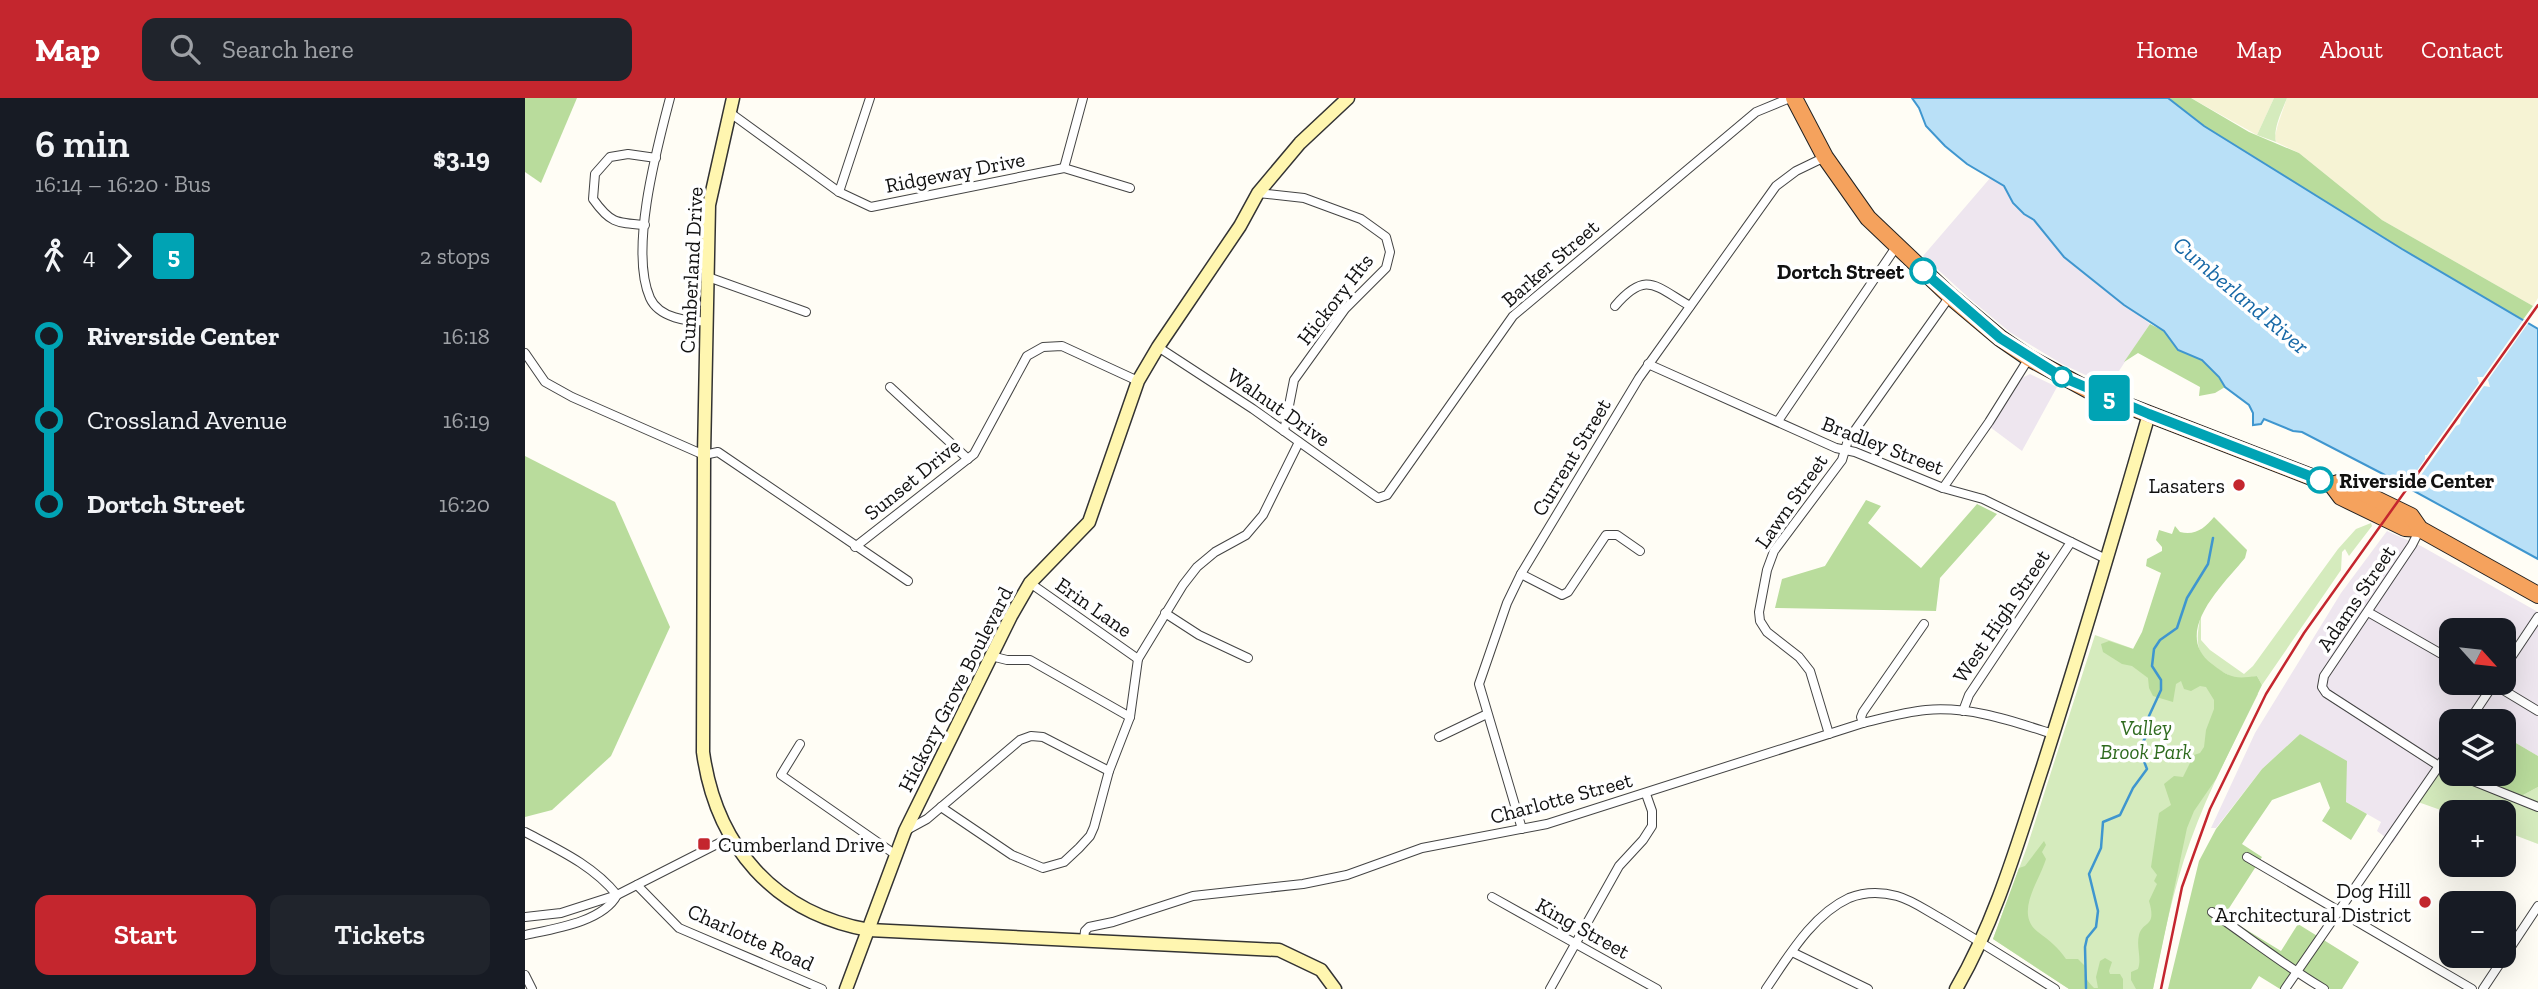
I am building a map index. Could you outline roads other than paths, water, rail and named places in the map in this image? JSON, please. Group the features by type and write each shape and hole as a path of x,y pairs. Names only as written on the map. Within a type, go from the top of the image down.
{"highway":[{"path":"1792,98 1825,158 1868,218 1950,296 2000,338 2029,358 2084,388 2332,485 2341,497 2405,528 2420,529 2538,595"}],"main road":[{"name":"Cumberland Drive","path":"733,98 709,205 704,455 703,752 712,798 729,838 758,873 795,901 829,919 869,930 1279,950 1321,970 1335,989"},
{"name":"Hickory Grove Boulevard","path":"846,989 905,831 991,656 1030,583 1089,522 1138,381 1240,226 1258,193 1300,142 1348,98"},
{"path":"1956,989 1980,941 2011,864 2149,414"}],"street":[{"path":"670,98 647,197 642,266 651,301 673,318 691,322 707,321"},
{"path":"839,192 870,98"},
{"path":"1064,168 1083,98"},
{"name":"Barker Street","path":"1378,498 1387,495 1513,316 1756,111 1792,98"},
{"name":"Ridgeway Drive","path":"729,112 839,192 871,207 1064,168 1130,188"},
{"path":"645,225 626,224 606,218 593,199 595,174 610,157 628,154 656,158"},
{"name":"Current Street","path":"1522,830 1479,679 1521,574 1648,364 1776,186 1796,171 1825,158"},
{"name":"Hickory Hts","path":"1258,193 1304,198 1361,219 1386,237 1390,252 1387,268 1345,309 1294,380 1284,431"},
{"path":"1779,421 1896,247"},
{"path":"708,277 806,312"},
{"path":"1615,306 1630,290 1642,284 1657,287 1690,306"},
{"name":"Lawn Street","path":"1829,733 1809,670 1799,657 1767,632 1760,621 1759,612 1767,569 1774,551 1842,460 1848,440 1950,296"},
{"name":"Sunset Drive","path":"855,547 974,454 1027,356 1043,347 1062,346 1138,381"},
{"name":"Walnut Drive","path":"1158,347 1378,498"},
{"path":"525,354 545,382 554,387 704,455 718,452 908,582"},
{"path":"1943,488 2029,358"},
{"name":"Bradley Street","path":"1648,364 1836,448 1943,488 1983,499 2106,559"},
{"path":"890,387 968,459"},
{"path":"941,807 1012,855 1043,868 1063,862 1090,836 1109,771 1130,717 1137,659 1197,567 1215,552 1246,535 1263,514 1299,442"},
{"name":"Adams Street","path":"2420,529 2413,545 2324,676 2322,687 2326,693 2439,766"},
{"path":"1521,574 1562,595 1568,592 1606,536 1617,535 1640,551"},
{"name":"West High Street","path":"1963,711 1969,695 2071,542"},
{"name":"Erin Lane","path":"1030,583 1137,659"},
{"path":"2368,612 2439,653"},
{"path":"1165,613 1199,635 1248,659"},
{"path":"2517,649 2538,618"},
{"path":"1863,723 1863,712 1924,624"},
{"path":"991,656 1007,660 1030,660 1130,717"},
{"path":"2512,695 2538,711"},
{"name":"Charlotte Street","path":"1084,939 1085,931 1089,927 1193,896 1303,884 1347,875 1422,848 1522,830 1646,794 1863,723 1926,710 1963,711 2000,718 2053,734"},
{"path":"1439,737 1487,714"},
{"path":"905,831 927,819 1020,740 1031,736 1043,737 1109,771"},
{"path":"800,744 781,775 896,855"},
{"path":"2285,989 2439,766"},
{"path":"2486,786 2538,807"},
{"path":"1550,989 1619,866 1652,826 1652,811 1646,794"},
{"path":"525,832 579,861 607,883 617,895"},
{"path":"525,917 561,913 617,895 729,838"},
{"path":"2247,857 2472,989"},
{"name":"Charlotte Road","path":"637,885 680,928 822,989"},
{"path":"1767,989 1792,952 1818,923 1840,903 1871,893 1890,894 1906,899 1980,941 2055,989"},
{"path":"525,935 580,921 612,904 617,895"},
{"name":"King Street","path":"1492,897 1657,989"},
{"path":"2483,989 2538,906"},
{"path":"2212,912 2296,973 2325,989"},
{"path":"1792,952 1868,989"},
{"path":"525,975 533,989"}],"water":[{"name":"Cumberland River","path":"1912,98 2168,98 2204,126 2402,249 2538,329 2538,559 2302,432 2264,419 2261,424 2253,425 2253,413 2249,405 2225,387 2202,360 2178,350 2164,331 2124,305 2064,257 2034,220 2013,203 2004,186 1967,164 1945,146 1926,126"}],"waterway":[{"path":"2086,988 2085,947 2087,938 2096,927 2098,911 2089,874 2101,848 2103,822 2120,815 2133,788 2147,769 2140,751 2141,745 2147,735 2149,716 2161,690 2161,680 2152,666 2154,649 2160,640 2177,628 2187,598 2208,564 2213,538"}],"railway":[{"path":"2161,989 2182,887 2210,809 2266,694 2304,633 2538,305"}],"place":[{"name":"Dortch Street","path":"1923,271"},
{"name":"Riverside Center","path":"2320,480"},
{"name":"Lasaters","path":"2239,485"},
{"name":"Cumberland Drive","path":"704,844"},
{"name":"Dog Hill Architectural District","path":"2425,902"}],"park label":[{"name":"Valley Brook Park","path":"2146,739"}]}
